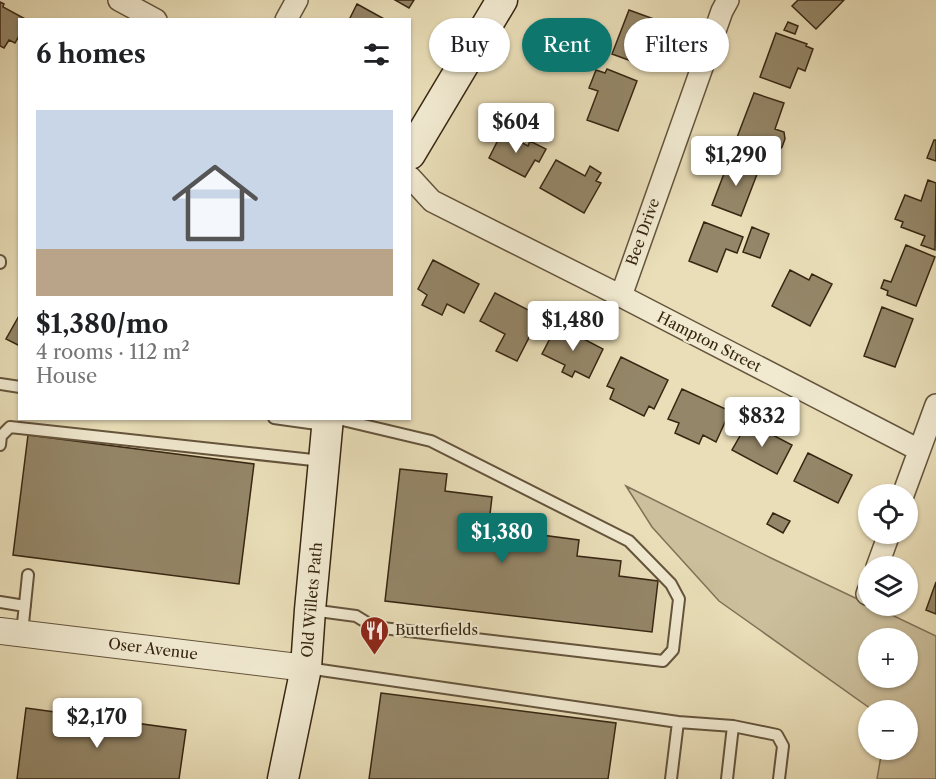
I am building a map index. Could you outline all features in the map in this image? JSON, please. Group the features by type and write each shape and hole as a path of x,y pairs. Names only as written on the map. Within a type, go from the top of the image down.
{"main road":[{"path":"411,152 502,0"},
{"name":"Old Willets Path","path":"283,779 306,668 324,462 330,421"}],"street":[{"path":"119,0 152,18"},
{"path":"287,18 297,0"},
{"name":"Bee Drive","path":"621,296 718,22 728,0"},
{"name":"Hampton Street","path":"411,178 432,201 919,450"},
{"path":"907,484 936,405"},
{"name":"Oser Avenue","path":"11,632 306,668"}],"lane":[{"path":"0,384 18,387"},
{"path":"310,610 356,616 374,627 663,661 673,650 679,599 671,584 629,541 431,441 330,421 311,420"},
{"path":"0,445 1,436 10,427 324,462"},
{"path":"11,632 25,606 28,575"},
{"path":"0,602 25,606"},
{"path":"306,668 678,722 733,726 777,735 783,746 779,779"},
{"path":"670,779 678,722"},
{"path":"727,779 733,726"}],"shaded area":[{"path":"626,486 858,599 858,616 894,616 936,636 936,779 877,779 880,760 918,760 918,700 858,700 719,601 652,527"}],"building":[{"path":"395,0 414,0 409,8"},
{"path":"798,0 844,0 816,29 792,6"},
{"path":"0,2 4,4 3,7 23,18 18,18 18,38 15,43 9,40 4,48 0,46"},
{"path":"357,4 382,18 350,18"},
{"path":"629,10 651,18 626,18"},
{"path":"788,22 798,26 795,34 784,30"},
{"path":"624,23 624,58 612,54"},
{"path":"776,33 807,44 806,46 813,49 805,71 798,68 790,88 760,77"},
{"path":"612,71 637,81 618,131 587,120 598,91 589,88 595,72"},
{"path":"754,93 784,103 775,129 784,132 785,139 777,152 767,149 766,151 736,140"},
{"path":"502,132 528,146 530,141 546,149 539,162 535,160 525,177 489,158"},
{"path":"936,140 936,161 927,158"},
{"path":"730,158 759,169 741,216 712,205"},
{"path":"556,160 585,176 590,166 601,173 596,181 601,183 584,213 540,188"},
{"path":"928,180 936,183 935,250 921,245 925,236 901,227 903,222 895,219 905,195 921,201"},
{"path":"704,222 743,237 737,253 726,249 717,272 689,261"},
{"path":"752,227 769,234 760,258 743,252"},
{"path":"906,245 935,257 916,306 887,295 888,291 881,288 884,280 891,282"},
{"path":"433,260 479,284 464,313 447,304 442,315 422,305 427,295 418,289"},
{"path":"790,270 809,280 812,274 832,284 810,326 772,306"},
{"path":"495,293 540,316 517,361 496,351 505,334 480,321"},
{"path":"882,307 913,319 895,367 864,356"},
{"path":"18,318 18,345 6,339"},
{"path":"557,325 603,349 589,378 575,371 572,377 562,372 565,365 542,354"},
{"path":"621,357 668,380 654,409 649,406 644,416 610,399 614,389 607,386"},
{"path":"682,389 730,411 716,442 703,435 699,444 675,433 679,423 668,419"},
{"path":"748,422 792,445 777,474 732,450"},
{"path":"28,435 254,464 239,584 13,555"},
{"path":"808,453 852,475 838,503 794,481"},
{"path":"400,469 447,474 445,491 492,497 490,514 536,519 534,534 579,540 577,556 621,561 619,576 658,581 652,632 385,601"},
{"path":"773,513 790,521 783,533 767,524"},
{"path":"936,582 936,614 926,610"},
{"path":"381,693 616,723 608,779 369,779"},
{"path":"26,708 186,730 179,779 17,779"}],"place":[{"name":"Butterfields","path":"374,656"}]}
